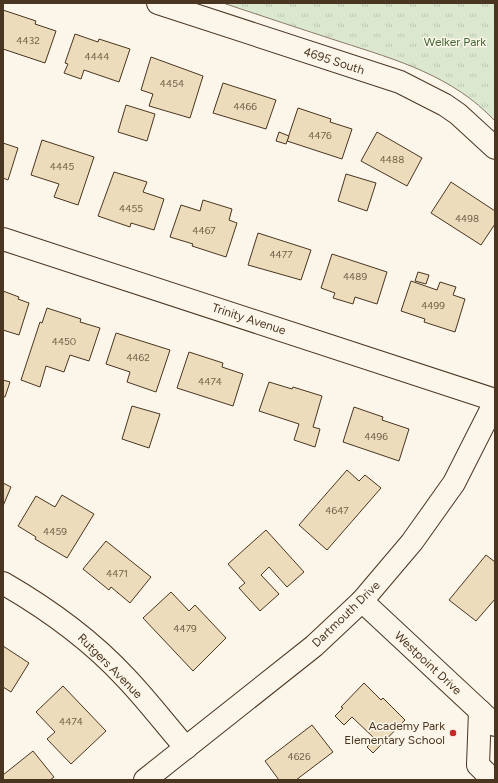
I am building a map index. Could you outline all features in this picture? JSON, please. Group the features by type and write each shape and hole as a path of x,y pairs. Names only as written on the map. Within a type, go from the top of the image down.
{"street":[{"name":"4695 South","path":"158,3 400,82 445,105 458,114 495,148"},
{"name":"Trinity Avenue","path":"3,239 495,401"},
{"name":"Dartmouth Drive","path":"145,780 314,646 362,601 412,542 454,484 495,401"},
{"name":"Rutgers Avenue","path":"3,584 48,611 79,634 103,655 126,678 186,748"},
{"name":"Westpoint Drive","path":"362,601 487,718"},
{"path":"487,718 478,765 493,780"}],"green space":[{"name":"Welker Park","path":"223,3 495,3 495,121 479,105 461,92 423,71 383,56"}],"building":[{"path":"3,10 36,21 35,24 56,31 45,63 3,49"},
{"path":"75,34 98,42 99,39 130,49 119,82 84,70 81,79 64,73 68,64 65,63"},
{"path":"151,57 203,76 190,118 149,106 153,94 141,90"},
{"path":"223,83 276,100 266,129 213,113"},
{"path":"126,105 155,114 147,141 118,132"},
{"path":"298,108 331,119 330,122 352,129 342,159 287,141"},
{"path":"279,132 289,136 286,144 276,141"},
{"path":"377,132 422,158 407,186 361,161"},
{"path":"42,140 94,157 78,205 54,197 59,184 31,175"},
{"path":"3,143 18,148 8,180 3,178"},
{"path":"114,172 147,182 143,192 164,199 154,230 131,223 130,227 98,216"},
{"path":"346,174 376,183 367,211 338,201"},
{"path":"451,182 495,211 495,224 481,245 431,213"},
{"path":"203,200 232,209 229,220 237,223 226,257 170,237 181,205 200,211"},
{"path":"258,233 311,250 301,280 248,265"},
{"path":"332,254 387,272 377,304 355,297 353,304 333,298 335,293 321,288"},
{"path":"418,272 429,275 426,284 415,281"},
{"path":"411,281 437,290 440,282 456,287 453,295 465,299 455,332 424,322 425,319 401,311"},
{"path":"3,291 19,297 18,299 29,303 19,335 3,330"},
{"path":"47,308 81,319 80,322 100,328 89,361 70,355 64,372 46,366 40,387 21,380 40,322 42,323"},
{"path":"116,333 170,350 156,392 127,382 130,372 106,364"},
{"path":"189,352 223,363 222,367 243,374 233,406 177,388"},
{"path":"3,380 10,382 5,397 3,397"},
{"path":"269,382 292,389 293,387 322,396 313,427 320,429 315,447 294,440 299,424 259,411"},
{"path":"132,406 160,414 149,448 122,439"},
{"path":"354,407 383,417 382,420 409,429 399,461 343,442"},
{"path":"347,470 359,481 365,475 381,488 327,550 299,525"},
{"path":"3,483 11,487 3,506"},
{"path":"62,495 94,514 67,558 35,539 36,537 18,526 36,496 55,507"},
{"path":"266,530 304,572 287,587 269,567 261,575 279,594 260,611 239,588 245,583 228,564"},
{"path":"106,541 151,577 130,603 111,587 109,590 83,569"},
{"path":"486,555 495,562 495,599 476,621 449,600"},
{"path":"171,592 189,611 195,605 226,638 193,671 143,618"},
{"path":"3,646 29,663 11,692 3,687"},
{"path":"364,683 381,700 383,698 405,720 373,753 367,747 375,739 352,717 344,725 335,716 343,708 341,707"},
{"path":"63,686 106,731 71,764 47,739 55,732 36,712"},
{"path":"312,725 333,752 296,780 279,780 265,761"},
{"path":"33,751 54,777 50,780 3,780 3,775"}],"place":[{"name":"Academy Park Elementary School","path":"453,733"}]}
